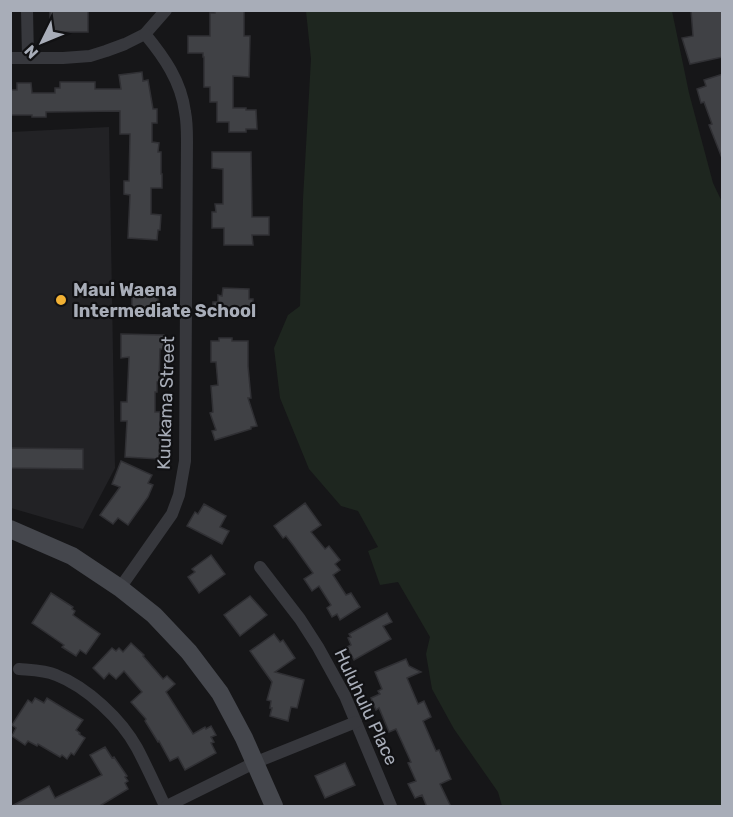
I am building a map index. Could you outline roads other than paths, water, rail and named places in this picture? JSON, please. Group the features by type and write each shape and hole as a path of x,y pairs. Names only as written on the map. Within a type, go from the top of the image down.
{"street":[{"path":"27,10 28,58"},
{"path":"10,58 90,56 125,44 145,34 166,10"},
{"name":"Kuukama Street","path":"120,588 172,514 179,495 185,461 186,112 173,72 145,34"},
{"path":"10,529 72,556 120,588 154,615 189,652 220,693 244,738 274,807"},
{"name":"Huluhulu Place","path":"260,567 318,646 345,696 391,807"},
{"path":"19,669 55,674 79,687 103,706 136,746 166,807 254,763 356,722"}],"place":[{"name":"Maui Waena Intermediate School","path":"61,300"}]}
